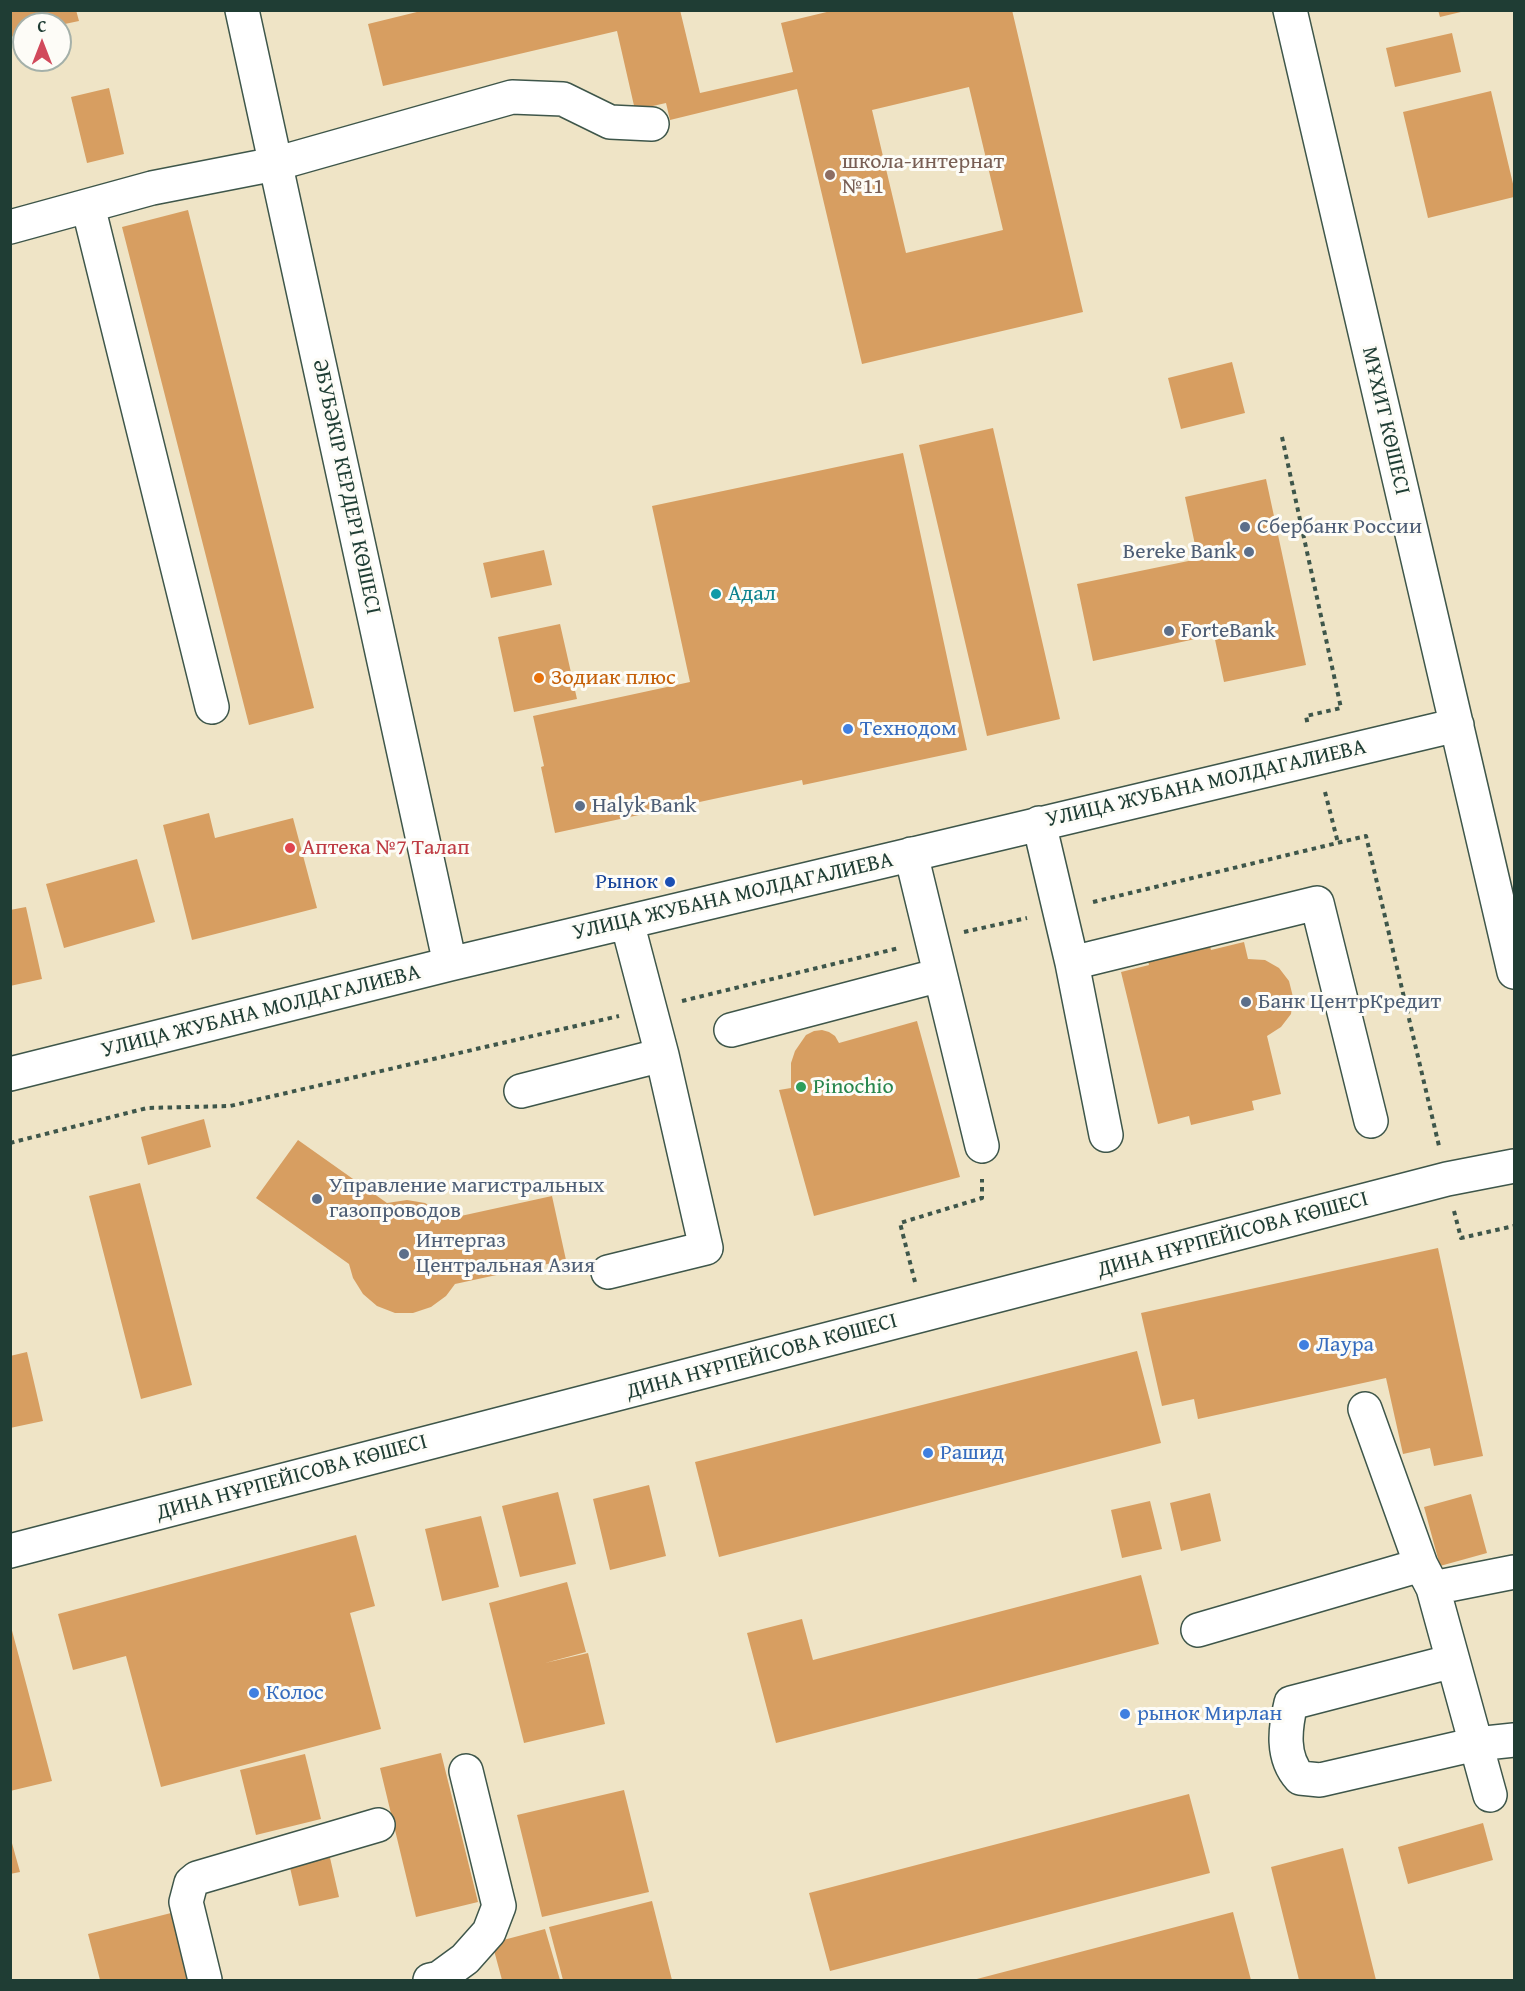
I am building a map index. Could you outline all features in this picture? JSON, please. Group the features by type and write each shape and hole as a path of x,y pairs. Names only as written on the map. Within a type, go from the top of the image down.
{"street":[{"name":"ӘБУБӘКІР КЕРДЕРІ КӨШЕСІ","path":"242,10 450,964"},
{"name":"МҰХИТ КӨШЕСІ","path":"1290,10 1515,972"},
{"path":"10,227 152,188 275,164 512,97 563,99 609,122 652,124"},
{"path":"88,206 212,707"},
{"name":"УЛИЦА ЖУБАНА МОЛДАГАЛИЕВА","path":"10,1074 450,964 1456,725"},
{"path":"1039,823 1072,963 1106,1136"},
{"path":"911,854 982,1146"},
{"path":"1072,963 1317,903 1371,1121"},
{"path":"608,1272 706,1248 662,1055 627,922"},
{"path":"731,1029 940,975"},
{"path":"521,1091 662,1055"},
{"name":"ДИНА НҰРПЕЙІСОВА КӨШЕСІ","path":"10,1551 1446,1179 1515,1166"},
{"path":"1365,1409 1427,1576 1490,1795"},
{"path":"1198,1630 1427,1576 1515,1572"},
{"path":"1453,1661 1291,1702 1285,1726 1287,1750 1292,1769 1300,1778 1320,1780 1476,1744 1515,1740"},
{"path":"430,1980 439,1978 465,1959 489,1932 499,1906 466,1771"},
{"path":"205,1980 186,1902 191,1883 197,1878 378,1825"}],"path":[{"path":"1282,437 1341,708 1306,716 1338,843"},
{"path":"924,1315 900,1223 982,1198 982,1146"},
{"path":"1446,1179 1461,1239 1515,1226"}],"building":[{"path":"10,10 76,10 79,21 72,22 72,12 12,12 12,37 10,37"},
{"path":"425,10 680,10 700,93 793,72 781,23 835,10 1012,10 1083,312 862,364 797,89 670,120 666,103 635,110 617,31 383,86 368,24","holes":["969,87 1003,230 906,253 872,110"]},
{"path":"1438,10 1465,10 1465,11 1440,17"},
{"path":"1452,33 1461,72 1395,87 1386,48"},
{"path":"109,88 124,154 87,163 71,97"},
{"path":"1491,91 1514,188 1514,197 1428,218 1403,112"},
{"path":"188,210 314,708 249,725 122,227"},
{"path":"1232,362 1245,413 1181,429 1168,378"},
{"path":"993,428 1060,719 987,736 919,445"},
{"path":"903,453 967,750 803,785 802,780 555,833 533,716 690,682 652,506"},
{"path":"1266,479 1306,665 1224,682 1214,635 1093,661 1077,584 1198,559 1185,497"},
{"path":"544,550 552,585 491,598 483,563"},
{"path":"560,624 577,699 514,712 498,637"},
{"path":"209,813 215,838 293,818 317,908 192,940 163,825"},
{"path":"137,859 155,922 64,948 46,884"},
{"path":"26,907 42,979 10,986 10,910"},
{"path":"1209,942 1211,950 1244,942 1248,959 1265,960 1279,968 1289,981 1293,997 1291,1014 1281,1027 1267,1036 1281,1094 1252,1101 1254,1110 1191,1125 1189,1116 1158,1124 1121,972 1149,965 1147,957"},
{"path":"917,1021 960,1177 814,1216 779,1090 791,1088 791,1063 795,1051 806,1035 814,1031 829,1032 839,1043"},
{"path":"204,1119 211,1147 148,1165 141,1137"},
{"path":"298,1140 387,1203 407,1200 425,1203 447,1219 552,1196 566,1260 455,1284 446,1296 431,1307 413,1313 395,1313 377,1306 363,1294 353,1278 349,1264 256,1198"},
{"path":"140,1183 192,1385 141,1399 89,1196"},
{"name":"Лаура","path":"1438,1248 1483,1456 1434,1466 1430,1448 1403,1454 1386,1378 1198,1419 1194,1399 1162,1406 1141,1313"},
{"name":"Рашид","path":"1137,1351 1161,1443 719,1557 695,1462"},
{"path":"27,1352 43,1421 10,1428 10,1356"},
{"path":"649,1485 666,1556 610,1570 593,1499"},
{"path":"558,1492 576,1564 520,1577 502,1506"},
{"path":"1210,1493 1221,1541 1181,1551 1170,1503"},
{"path":"1471,1494 1487,1553 1440,1566 1424,1507"},
{"path":"1150,1501 1162,1549 1122,1558 1111,1510"},
{"path":"481,1516 499,1587 442,1601 425,1529"},
{"name":"Колос","path":"356,1535 375,1606 350,1613 381,1729 161,1787 126,1656 73,1670 58,1614"},
{"path":"1141,1575 1159,1644 776,1743 747,1633 802,1619 813,1660"},
{"path":"567,1582 586,1652 545,1663 588,1653 605,1724 524,1743 489,1603"},
{"path":"10,1623 52,1781 10,1791"},
{"path":"441,1753 478,1902 416,1917 380,1768"},
{"path":"305,1754 321,1819 256,1835 240,1770"},
{"path":"624,1790 649,1892 542,1917 517,1815"},
{"path":"1189,1794 1210,1873 830,1971 809,1893"},
{"path":"1483,1823 1493,1860 1408,1884 1398,1847"},
{"path":"10,1836 20,1872 10,1874"},
{"path":"1343,1848 1376,1980 1299,1980 1271,1867"},
{"path":"328,1849 339,1897 299,1906 288,1859"},
{"path":"652,1901 672,1980 563,1980 549,1927"},
{"path":"175,1912 192,1980 100,1980 88,1934"},
{"path":"1233,1912 1251,1980 973,1980"},
{"path":"545,1929 560,1980 502,1980 492,1943"}],"place":[{"name":"школа-интернат №11","path":"830,175"},
{"name":"Сбербанк России","path":"1245,527"},
{"name":"Bereke Bank","path":"1249,552"},
{"name":"Адал","path":"716,594"},
{"name":"ForteBank","path":"1169,631"},
{"name":"Зодиак плюс","path":"539,678"},
{"name":"Технодом","path":"848,729"},
{"name":"Halyk Bank","path":"580,806"},
{"name":"Аптека №7 Талап","path":"290,848"},
{"name":"Рынок","path":"670,882"},
{"name":"Банк ЦентрКредит","path":"1246,1002"},
{"name":"Pinochio","path":"801,1087"},
{"name":"Управление магистральных газопроводов","path":"317,1199"},
{"name":"Интергаз Центральная Азия","path":"404,1254"},
{"name":"Лаура","path":"1304,1345"},
{"name":"Рашид","path":"928,1453"},
{"name":"Колос","path":"254,1693"},
{"name":"рынок Мирлан","path":"1125,1714"}]}
